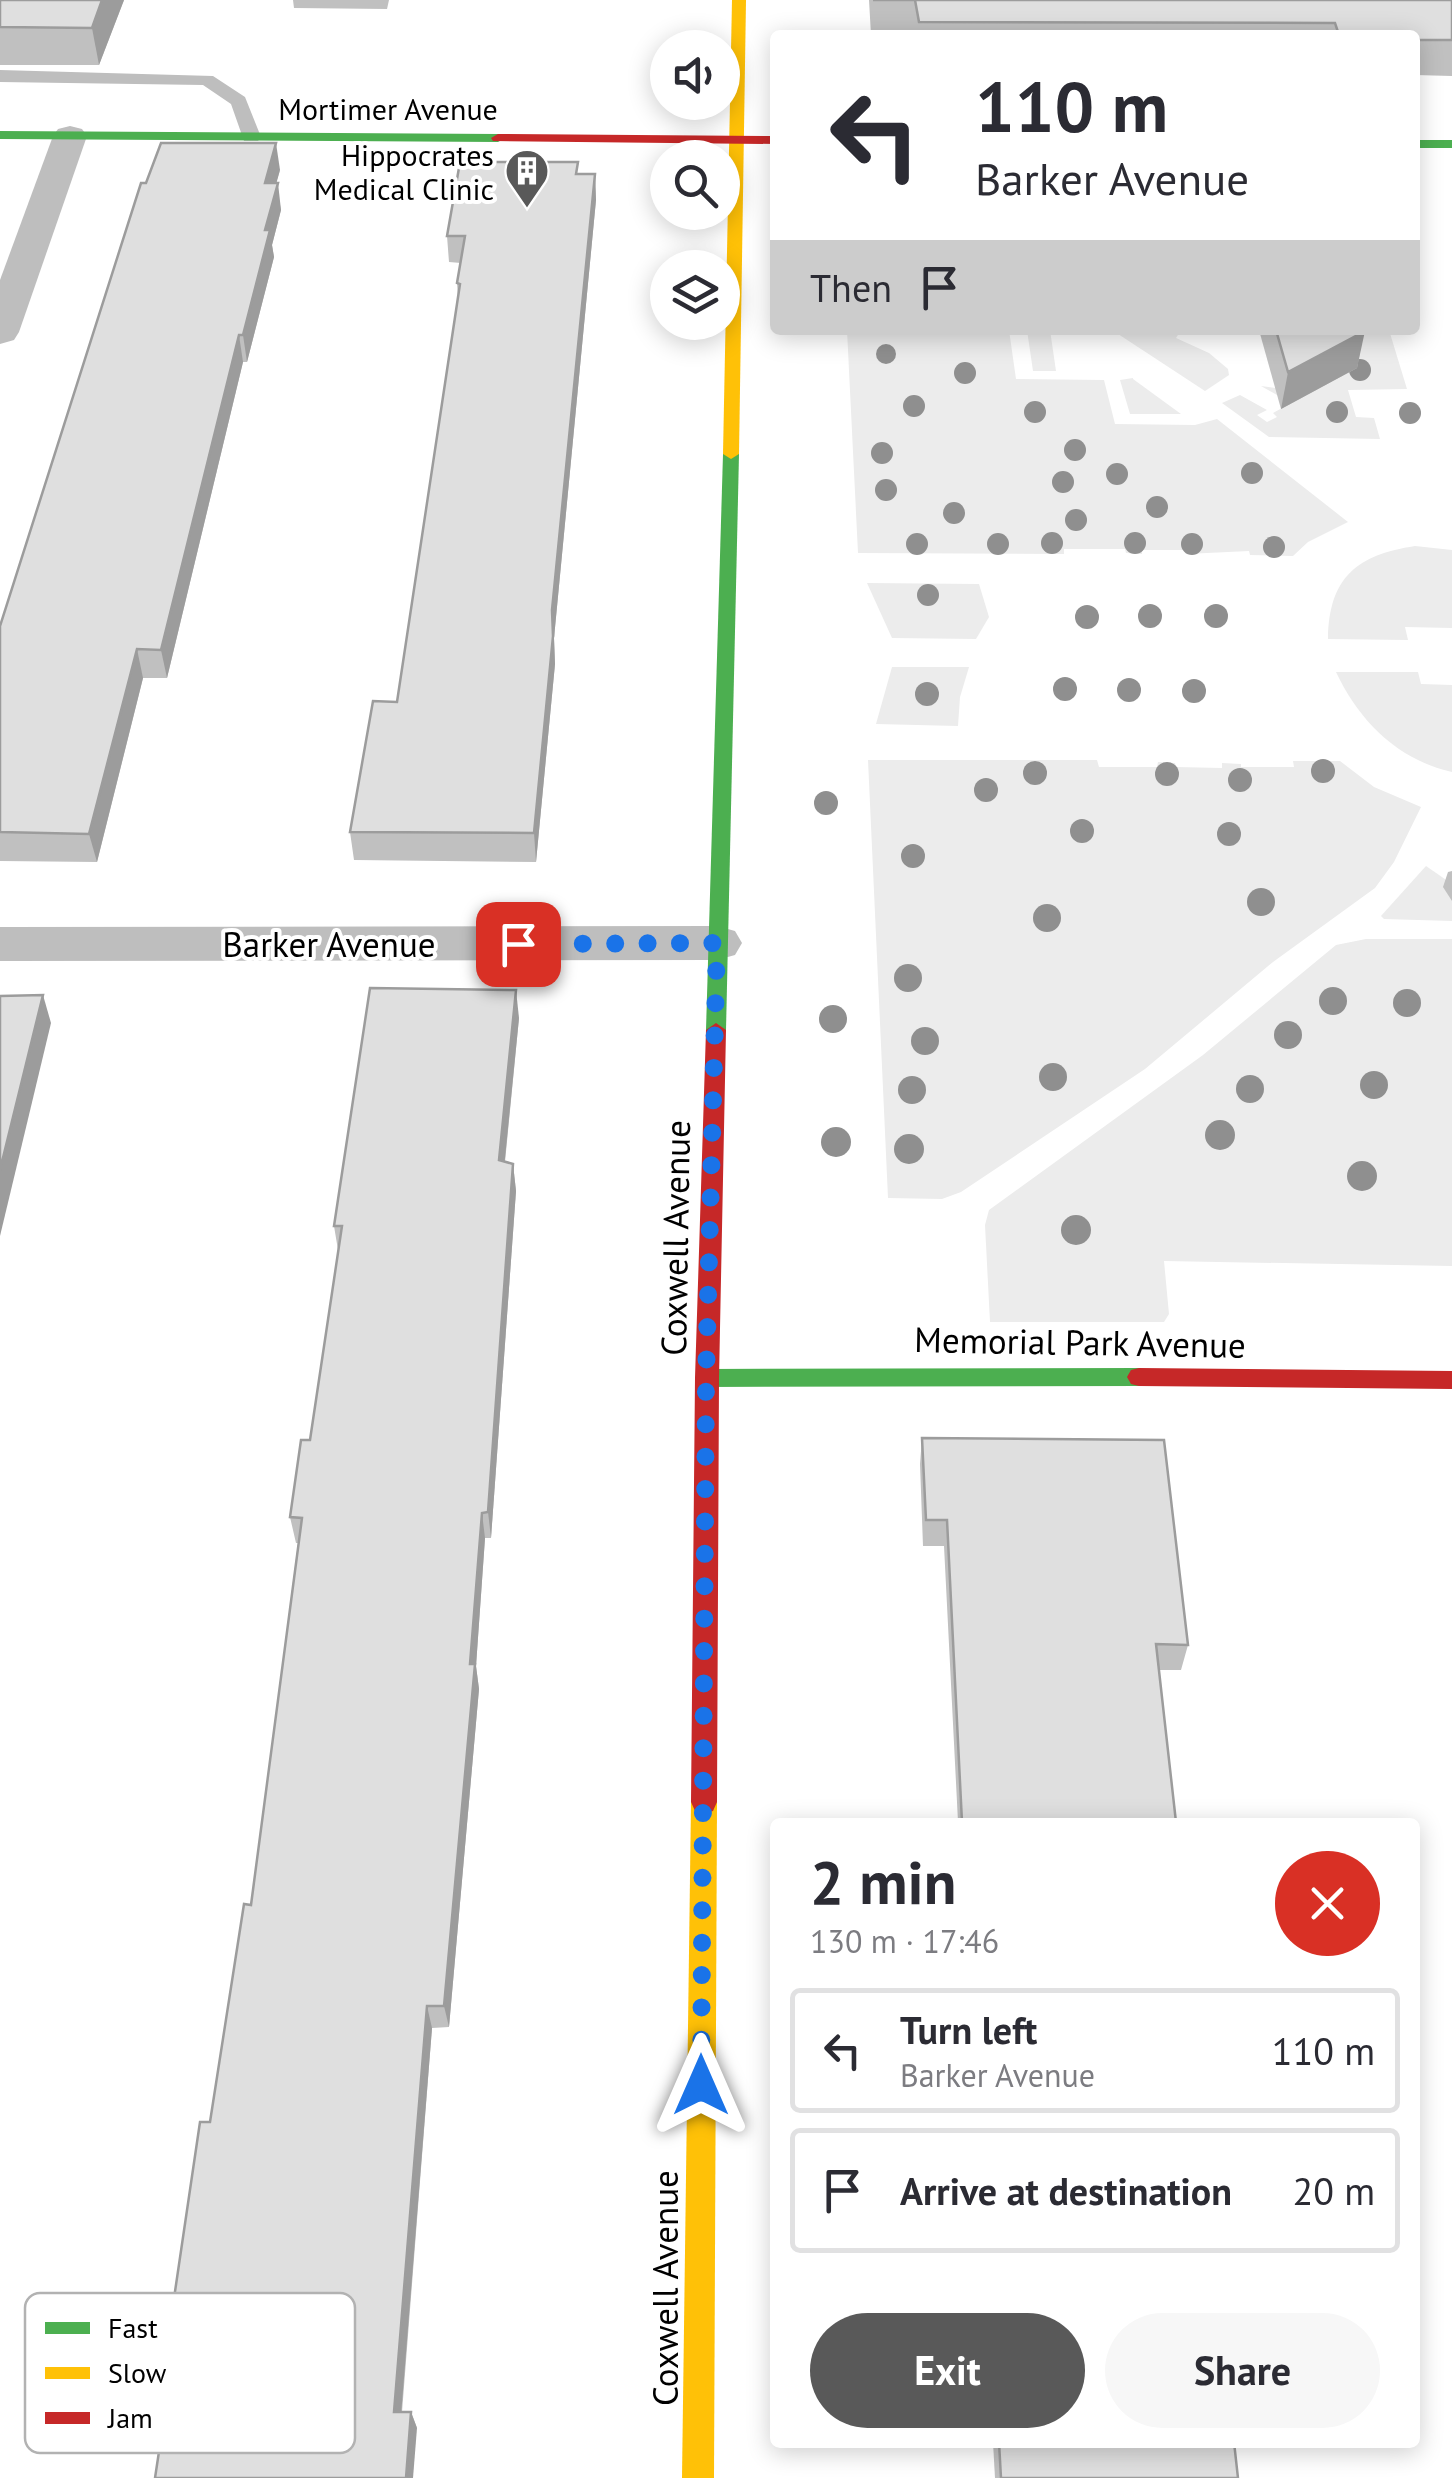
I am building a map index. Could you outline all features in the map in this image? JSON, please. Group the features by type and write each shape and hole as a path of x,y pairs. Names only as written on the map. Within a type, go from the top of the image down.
{"main road":[{"name":"Coxwell Avenue","path":"698,2478 706,1378 740,0"},
{"name":"Mortimer Avenue","path":"0,135 770,140"},
{"path":"1420,144 1452,144"},
{"name":"Memorial Park Avenue","path":"706,1378 854,1375 1452,1380"}],"street":[{"path":"0,332 70,136"},
{"name":"Barker Avenue","path":"0,944 717,943"}],"lane":[{"path":"0,76 206,80 230,89 246,111 251,138"}],"shaded area":[{"path":"847,335 1010,335 1016,379 1104,380 1115,424 1195,425 1217,419 1348,522 1308,542 1293,556 1250,555 1249,551 1186,554 1184,550 1142,550 1142,554 1126,553 1125,549 1064,549 1064,554 858,553"},
{"path":"1028,335 1051,335 1056,371 1033,371"},
{"path":"1120,335 1178,335 1176,338 1209,353 1228,369 1229,375 1205,391"},
{"path":"1340,335 1391,335 1407,389 1348,390 1356,417 1374,418 1380,439 1269,437 1222,403 1240,395 1267,410 1257,415 1267,422 1277,417 1273,413 1291,403 1261,386 1283,389"},
{"path":"1133,378 1181,414 1130,414 1120,380"},
{"path":"1415,546 1452,550 1452,628 1405,627 1408,640 1328,639 1334,600 1350,573 1377,556"},
{"path":"867,583 979,584 989,617 976,639 892,638"},
{"path":"892,667 969,667 960,697 958,726 876,724"},
{"path":"1336,672 1418,672 1421,684 1452,685 1452,772 1414,758 1382,736 1356,707"},
{"path":"868,760 1097,760 1099,767 1157,767 1158,762 1175,763 1176,767 1222,768 1222,763 1294,767 1293,761 1340,761 1374,787 1421,807 1394,862 1375,888 1273,962 1145,1069 961,1192 942,1199 888,1198"},
{"path":"1426,866 1452,884 1452,921 1384,919 1381,916"},
{"path":"1366,939 1452,939 1452,1266 1164,1261 1169,1314 1164,1322 990,1322 985,1225 989,1210 1203,1055 1336,945"}],"building":[{"path":"0,0 102,0 92,28 0,27"},
{"path":"915,0 1452,0 1452,40 1420,40 1420,30 1337,30 1335,23 919,22"},
{"path":"161,143 276,143 265,183 278,183 265,230 270,230 243,335 239,335 161,650 137,649 89,834 0,832 0,626 141,183 146,183"},
{"path":"460,162 578,162 576,174 595,174 534,833 350,832 373,701 397,702 460,284 457,283 465,236 447,236"},
{"path":"1277,335 1357,335 1288,372"},
{"path":"370,988 516,990 499,1160 513,1164 488,1512 482,1513 470,1664 475,1664 444,2006 427,2006 394,2412 411,2412 406,2478 155,2478 159,2453 355,2453 355,2293 175,2293 200,2122 210,2122 244,1904 251,1905 302,1518 290,1517 301,1440 310,1440 342,1226 334,1226"},
{"path":"43,995 0,1170 0,996"},
{"path":"922,1438 1164,1440 1188,1645 1156,1644 1176,1818 962,1818 947,1520 926,1520"},
{"path":"999,2448 1235,2448 1238,2478 1001,2478"}],"traffic: fast":[{"path":"0,135 498,138"},
{"path":"1420,144 1452,144"},
{"path":"716,1030 731,454"},
{"path":"707,1378 1139,1377"}],"traffic: slow":[{"path":"731,454 739,0"},
{"path":"698,2478 704,1802"}],"traffic: jam":[{"path":"498,138 770,140"},
{"path":"704,1802 707,1378 716,1030"},
{"path":"1139,1377 1452,1380"}],"place":[{"name":"Hippocrates Medical Clinic","path":"527,209"}],"route":[{"path":"518,944 717,943 706,1378 701,2085"}]}
